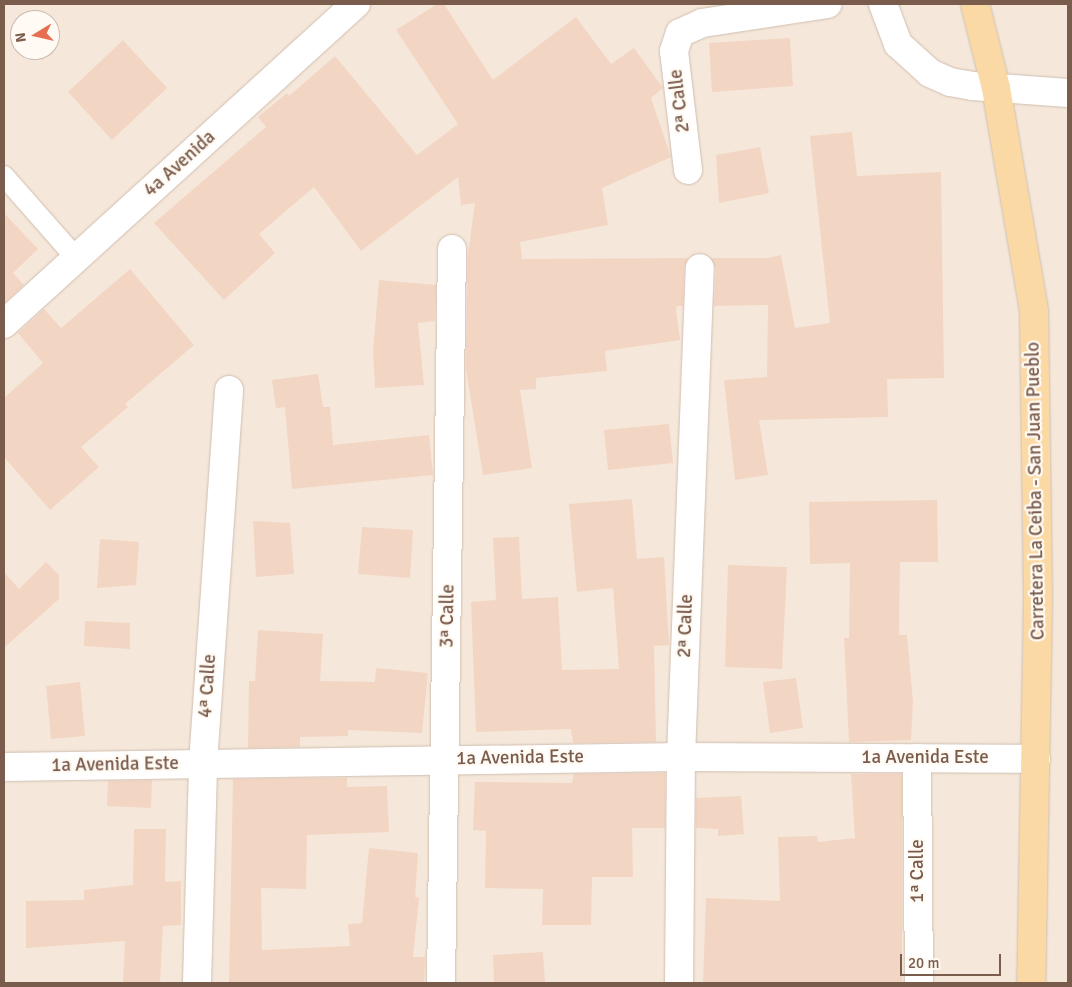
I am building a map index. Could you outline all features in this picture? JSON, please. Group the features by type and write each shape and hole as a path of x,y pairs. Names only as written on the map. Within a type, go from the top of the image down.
{"main road":[{"name":"Carretera La Ceiba - San Juan Pueblo","path":"975,4 996,88 1034,311 1038,600 1032,983"}],"street":[{"name":"4a Avenida","path":"4,324 356,4"},
{"name":"2ª Calle","path":"688,170 674,51 680,33 702,23 828,4"},
{"path":"883,4 898,44 930,74 950,82 996,88 1068,93"},
{"name":"3ª Calle","path":"441,983 446,759 452,249"},
{"name":"2ª Calle","path":"679,983 681,756 700,268"},
{"name":"4ª Calle","path":"197,983 203,763 229,390"},
{"name":"1a Avenida Este","path":"4,767 681,756 1036,759"},
{"name":"1ª Calle","path":"917,758 919,983"}],"lane":[{"path":"4,176 76,258"}],"shaded area":[{"path":"4,4 1068,4 1068,983 4,983"}],"building":[{"path":"437,4 444,4 493,80 576,17 611,64 634,48 663,88 651,98 671,157 602,188 608,225 520,242 522,259 688,258 684,267 683,306 677,306 676,310 680,340 605,351 607,371 536,378 536,389 520,390 532,468 483,475 466,369 468,254 475,203 461,205 458,177 361,251 314,187 259,234 275,253 224,300 154,223 266,127 258,117 287,93 289,96 335,56 417,155 458,124 396,30"},
{"path":"790,38 793,86 712,92 709,43"},
{"path":"123,40 167,88 112,140 68,92"},
{"path":"852,132 857,176 941,172 944,378 887,379 888,417 759,420 768,475 735,480 724,380 767,377 768,305 714,306 716,269 711,258 768,258 781,255 795,328 830,323 810,136"},
{"path":"760,147 769,193 719,203 716,155"},
{"path":"4,213 38,249 13,273 24,285 4,303"},
{"path":"130,269 194,345 125,404 128,407 81,447 99,467 50,510 4,457 4,398 43,363 18,333 44,309 61,328"},
{"path":"379,280 436,285 435,321 418,323 424,385 375,388 373,351"},
{"path":"318,374 323,407 330,407 333,445 429,435 433,475 292,489 285,407 276,408 272,380"},
{"path":"669,424 673,463 608,470 604,430"},
{"path":"632,499 637,559 664,557 669,645 654,646 656,742 573,743 571,729 476,732 471,602 496,600 493,538 519,537 522,599 558,597 562,670 619,669 613,588 577,592 569,504"},
{"path":"937,500 938,562 900,562 899,635 907,635 913,702 911,740 849,742 844,638 849,638 850,563 810,564 809,502"},
{"path":"253,521 290,523 294,574 256,577"},
{"path":"362,527 413,530 410,578 358,574"},
{"path":"100,539 139,542 136,585 97,588"},
{"path":"46,562 59,575 59,599 4,648 4,572 19,589"},
{"path":"728,565 787,567 782,669 725,667"},
{"path":"85,621 130,623 130,649 84,646"},
{"path":"258,630 323,634 320,681 375,682 376,668 428,673 422,733 348,730 348,736 300,737 300,747 248,748 249,681 255,681"},
{"path":"796,678 803,728 770,733 763,682"},
{"path":"80,682 85,736 51,739 46,686"},
{"path":"665,773 665,828 632,828 633,877 592,877 591,925 542,925 543,889 485,888 486,831 473,830 475,782 572,783 574,774"},
{"path":"851,774 902,774 902,983 703,983 706,898 780,901 778,837 817,836 818,842 855,838"},
{"path":"347,778 347,787 387,786 389,832 307,835 306,889 261,888 262,950 350,946 348,924 362,923 369,848 418,853 415,897 419,898 413,957 425,957 424,983 229,983 233,779"},
{"path":"152,780 151,808 107,806 108,781"},
{"path":"741,796 744,834 718,836 718,829 696,828 696,798"},
{"path":"134,829 166,829 165,882 181,881 181,925 163,926 160,983 123,983 125,941 26,948 26,901 84,900 84,890 133,885"},
{"path":"543,952 545,983 494,983 493,955"}]}
